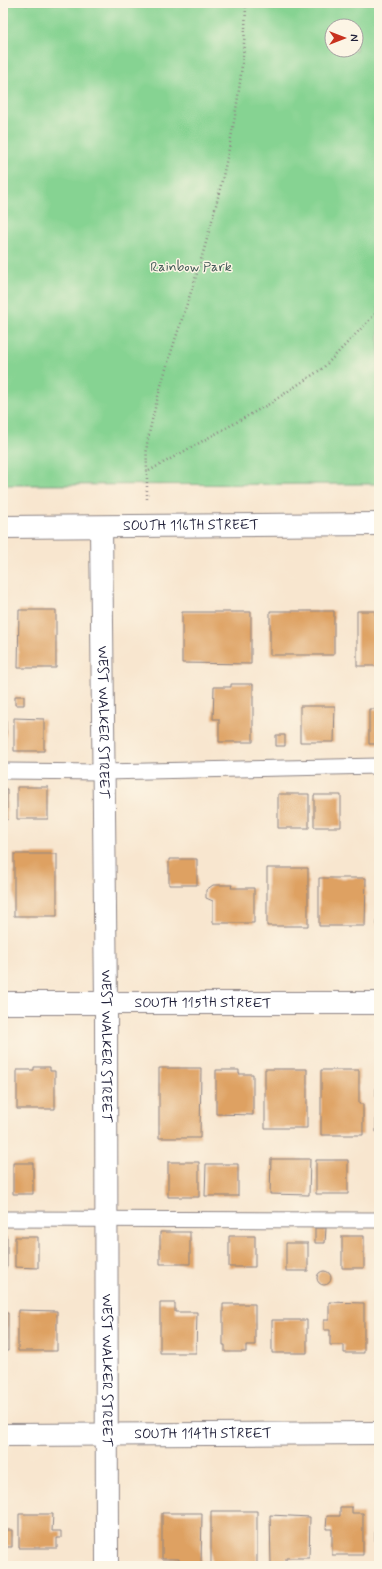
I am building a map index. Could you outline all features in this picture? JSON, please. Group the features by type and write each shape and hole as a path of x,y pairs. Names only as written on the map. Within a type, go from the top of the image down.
{"street":[{"name":"SOUTH 116TH STREET","path":"3,527 379,524"},
{"name":"WEST WALKER STREET","path":"101,527 106,1003 107,1566"},
{"name":"SOUTH 115TH STREET","path":"3,1003 379,1003"},
{"name":"SOUTH 114TH STREET","path":"3,1435 379,1433"}],"lane":[{"path":"3,771 104,772 379,766"},
{"path":"3,1220 379,1220"}],"path":[{"path":"246,3 242,71 232,138 202,254 156,408 147,446 147,472 269,404 323,368 379,310"}],"green space":[{"name":"Rainbow Park","path":"3,3 379,3 379,484 3,485"}],"building":[{"path":"19,610 56,610 56,668 18,668"},
{"path":"270,611 334,611 334,655 270,655"},
{"path":"357,611 375,611 375,615 379,615 379,666 357,666"},
{"path":"182,612 251,612 251,664 182,663"},
{"path":"231,684 253,684 253,742 219,742 219,719 213,719 214,687 231,687"},
{"path":"15,696 24,696 24,705 15,705"},
{"path":"300,706 335,706 334,742 300,742"},
{"path":"369,709 379,709 379,744 369,744"},
{"path":"14,718 44,719 44,751 14,751"},
{"path":"3,721 6,721 6,749 3,749"},
{"path":"276,735 285,735 285,746 276,746"},
{"path":"17,787 48,787 48,819 17,819"},
{"path":"3,789 7,789 7,820 3,820"},
{"path":"278,794 309,794 309,828 278,828"},
{"path":"314,795 341,795 341,827 314,827"},
{"path":"14,854 57,854 57,916 14,916"},
{"path":"169,859 197,859 197,885 169,885"},
{"path":"267,868 308,868 308,926 267,926"},
{"path":"319,878 366,878 365,926 319,926"},
{"path":"378,882 379,925 377,925"},
{"path":"213,885 232,885 231,888 254,888 254,923 213,923 213,901 206,898 206,890"},
{"path":"34,1067 50,1067 50,1071 55,1071 55,1109 17,1109 17,1070 34,1070"},
{"path":"159,1068 201,1068 200,1138 159,1138"},
{"path":"265,1069 307,1069 307,1128 265,1128"},
{"path":"3,1070 6,1070 5,1110 3,1110"},
{"path":"216,1070 239,1070 239,1074 253,1074 253,1115 216,1114"},
{"path":"321,1070 359,1070 359,1104 363,1104 363,1135 321,1135"},
{"path":"376,1070 379,1070 379,1132 376,1132"},
{"path":"271,1159 310,1159 309,1195 270,1194"},
{"path":"316,1160 348,1160 348,1194 316,1194"},
{"path":"3,1161 5,1161 4,1186 3,1186"},
{"path":"168,1162 199,1162 199,1197 168,1197"},
{"path":"13,1163 33,1163 33,1194 13,1194"},
{"path":"206,1164 238,1164 238,1196 205,1196"},
{"path":"315,1228 326,1228 325,1243 315,1243"},
{"path":"160,1232 190,1232 190,1264 160,1264"},
{"path":"229,1236 255,1236 255,1267 229,1267"},
{"path":"342,1236 364,1236 364,1268 342,1268"},
{"path":"3,1237 7,1237 7,1267 3,1267"},
{"path":"15,1237 38,1237 38,1268 15,1267"},
{"path":"286,1243 308,1243 308,1271 286,1271"},
{"path":"321,1271 327,1271 331,1275 331,1281 327,1285 321,1285 317,1281 317,1275"},
{"path":"329,1302 364,1303 364,1353 344,1353 344,1345 330,1345 330,1330 324,1330 324,1320 329,1320"},
{"path":"160,1303 175,1303 175,1312 197,1312 196,1353 160,1353"},
{"path":"223,1304 255,1304 255,1345 246,1345 246,1352 225,1352 225,1345 223,1345"},
{"path":"18,1310 57,1311 57,1351 18,1351"},
{"path":"3,1313 8,1313 8,1351 3,1351"},
{"path":"272,1320 307,1320 307,1353 272,1353"},
{"path":"340,1507 352,1507 352,1513 363,1513 363,1555 332,1555 332,1529 326,1529 327,1516 340,1516"},
{"path":"211,1511 257,1511 257,1566 211,1566"},
{"path":"162,1513 202,1513 201,1566 179,1566 179,1559 162,1559"},
{"path":"19,1514 53,1514 52,1531 61,1531 61,1538 57,1538 57,1548 19,1548"},
{"path":"375,1514 379,1514 379,1556 375,1556"},
{"path":"270,1515 310,1517 309,1558 286,1558 286,1564 271,1564"},
{"path":"3,1530 12,1530 12,1547 3,1547"}]}
